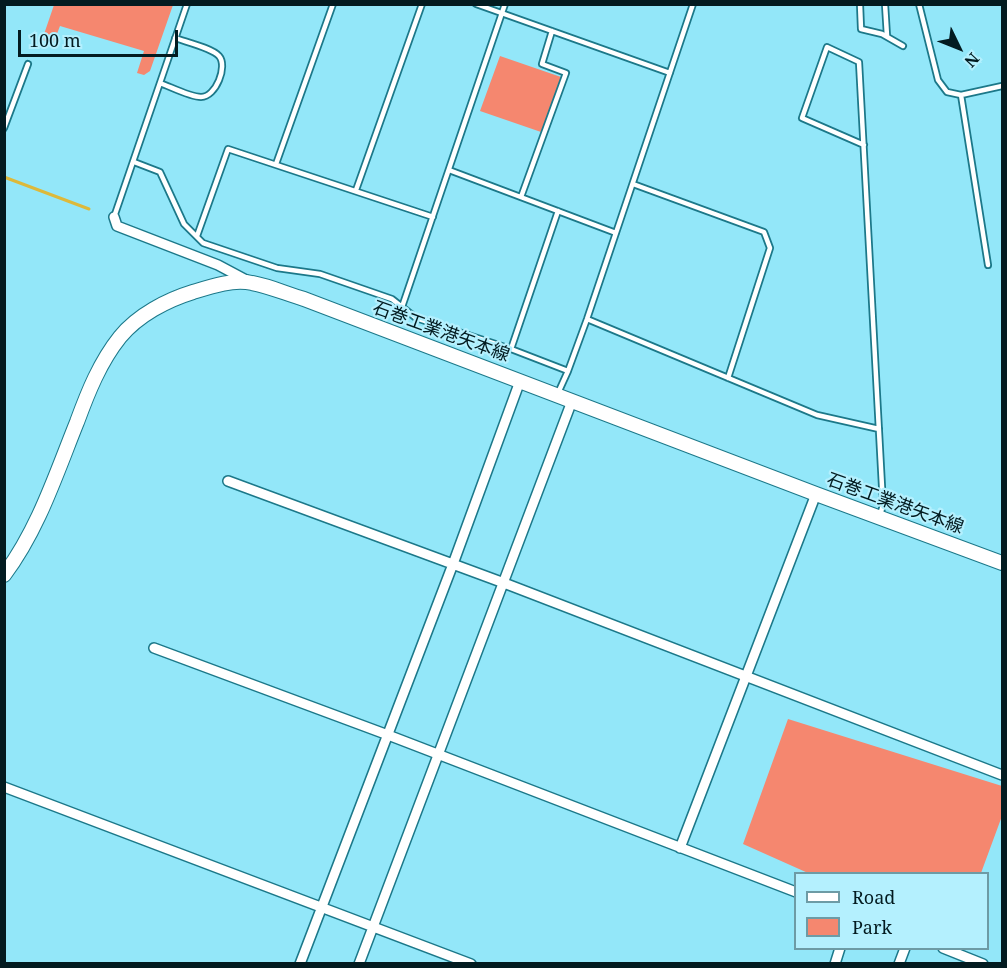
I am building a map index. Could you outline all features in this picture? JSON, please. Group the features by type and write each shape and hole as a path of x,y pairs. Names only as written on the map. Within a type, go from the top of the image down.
{"main road":[{"name":"石巻工業港矢本線","path":"4,575 35,525 99,368 122,335 142,317 165,303 221,284 250,282 304,299 1002,563"}],"street":[{"path":"114,217 117,226 218,265 250,282"},
{"path":"300,963 453,564 520,381"},
{"path":"359,963 572,401"},
{"path":"228,481 504,583 1002,775"},
{"path":"680,848 816,494"},
{"path":"154,648 438,754 794,892"},
{"path":"4,787 471,963"},
{"path":"946,950 963,960 983,963"}],"lane":[{"path":"114,217 187,4"},
{"path":"276,164 333,4"},
{"path":"356,190 422,4"},
{"path":"476,4 670,73"},
{"path":"402,307 505,4"},
{"path":"557,395 588,319 693,4"},
{"path":"860,4 861,29 886,36 903,46"},
{"path":"885,4 886,36"},
{"path":"919,4 938,80 946,92 961,95 1002,86"},
{"path":"521,197 566,73 542,64 552,31"},
{"path":"160,83 201,97 209,95 214,91 223,67 222,58 215,52 175,38"},
{"path":"864,145 802,118 827,47 859,62 864,145 883,505 879,517"},
{"path":"4,128 28,64"},
{"path":"961,95 988,265"},
{"path":"197,236 228,149 433,217"},
{"path":"134,162 160,172 184,224 203,243 277,268 320,274 392,299 416,318 511,349 568,371"},
{"path":"449,170 616,233"},
{"path":"633,184 764,232 770,248 728,378"},
{"path":"511,349 558,211"},
{"path":"588,319 817,415 879,429"}],"green space":[{"path":"54,4 173,5 150,71 144,75 137,73 144,51 60,26 53,44 42,40"},
{"path":"500,56 561,77 541,132 480,111"},
{"path":"788,719 1002,786 1002,816 981,872 806,872 743,844"}],"waterway":[{"path":"4,177 89,209"}]}
